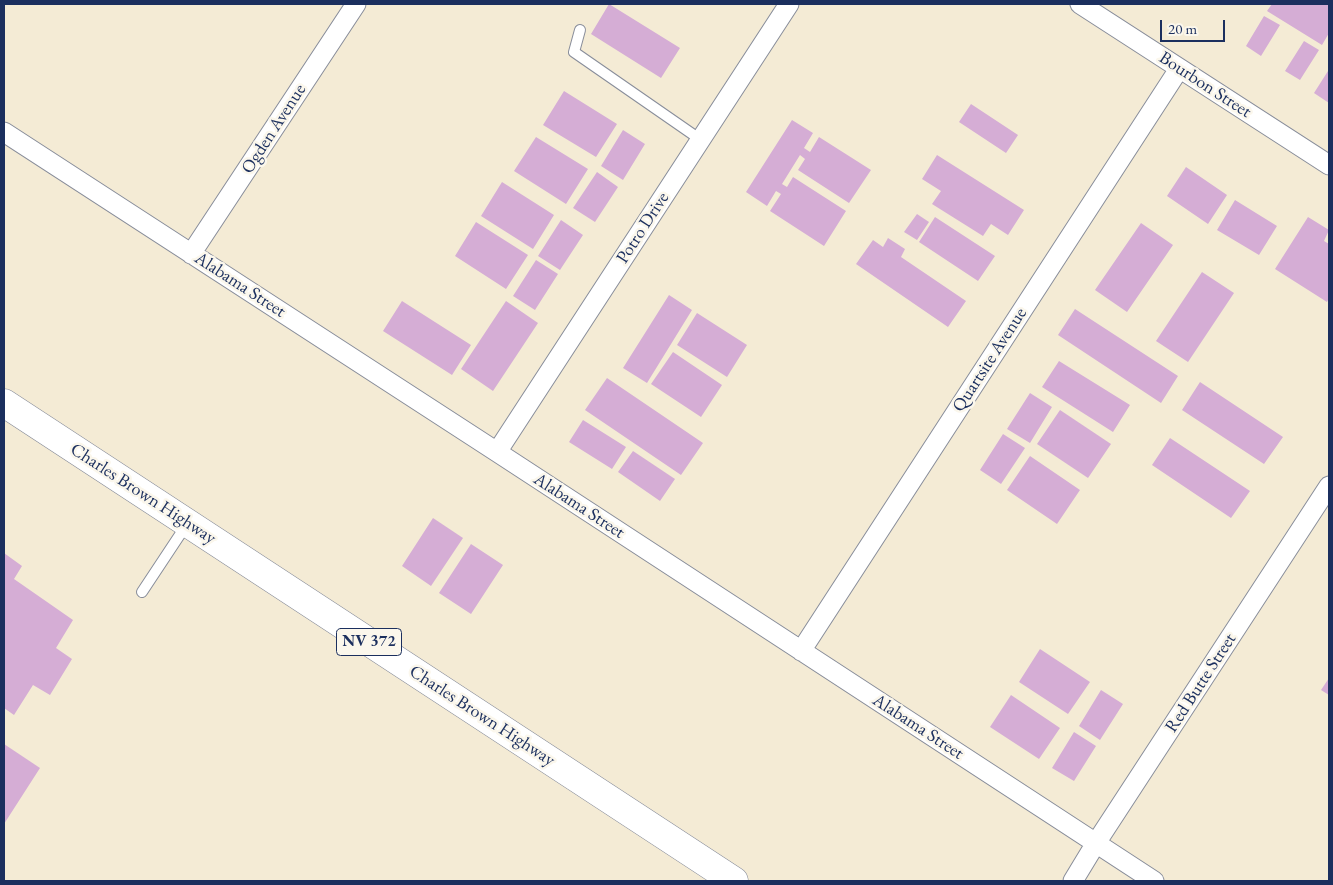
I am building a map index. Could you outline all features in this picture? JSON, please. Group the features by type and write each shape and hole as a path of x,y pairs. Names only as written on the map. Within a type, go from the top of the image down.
{"main road":[{"name":"Charles Brown Highway","path":"4,403 734,881"}],"street":[{"name":"Ogden Avenue","path":"192,254 356,4"},
{"name":"Potro Drive","path":"497,452 789,4"},
{"name":"Bourbon Street","path":"1080,4 1329,165"},
{"name":"Quartsite Avenue","path":"801,651 1180,69"},
{"name":"Alabama Street","path":"4,132 1154,881"},
{"name":"Red Butte Street","path":"1073,881 1329,486"}],"lane":[{"path":"580,30 574,52 701,140"},
{"path":"142,592 188,523"}],"building":[{"path":"609,4 680,48 661,78 591,34"},
{"path":"1272,4 1329,4 1329,33 1322,45 1267,11"},
{"path":"1264,16 1280,25 1261,56 1246,46"},
{"path":"1304,41 1319,50 1300,80 1285,71"},
{"path":"1329,72 1329,103 1314,93"},
{"path":"564,91 617,124 596,157 543,125"},
{"path":"971,104 1018,135 1006,153 959,122"},
{"path":"792,120 813,133 804,148 810,152 819,137 871,170 849,203 798,170 805,159 800,155 782,184 787,187 793,177 846,211 824,246 770,211 781,194 776,191 767,206 746,192"},
{"path":"623,130 645,144 623,180 601,166"},
{"path":"536,137 588,169 566,204 514,171"},
{"path":"937,155 1024,210 1008,235 991,224 983,236 932,204 941,191 922,179"},
{"path":"1186,167 1227,195 1208,224 1167,196"},
{"path":"597,172 618,187 595,222 573,208"},
{"path":"502,182 554,215 533,249 481,216"},
{"path":"1235,200 1277,226 1259,255 1217,230"},
{"path":"917,214 929,222 917,240 904,232"},
{"path":"935,217 995,256 978,281 919,242"},
{"path":"1308,217 1329,230 1324,241 1329,244 1329,298 1327,302 1275,269"},
{"path":"561,220 583,235 560,270 538,256"},
{"path":"476,222 528,255 506,289 455,256"},
{"path":"1141,223 1173,245 1127,312 1095,290"},
{"path":"888,238 905,249 901,257 966,301 948,327 856,264 873,240 883,247"},
{"path":"536,260 558,274 535,310 513,296"},
{"path":"1202,272 1234,293 1188,362 1156,341"},
{"path":"669,295 692,310 647,383 623,368"},
{"path":"402,301 471,345 452,375 383,331"},
{"path":"506,301 538,323 493,391 461,369"},
{"path":"1075,309 1178,376 1161,403 1058,335"},
{"path":"697,313 747,345 727,377 677,345"},
{"path":"673,352 722,385 701,417 651,384"},
{"path":"1059,361 1130,405 1113,432 1042,387"},
{"path":"607,378 703,443 681,475 585,410"},
{"path":"1200,382 1283,437 1264,464 1182,410"},
{"path":"1030,393 1052,407 1030,443 1007,429"},
{"path":"1060,410 1111,444 1088,478 1037,444"},
{"path":"583,420 626,447 612,469 569,442"},
{"path":"1003,434 1025,448 1001,484 980,470"},
{"path":"1170,438 1250,491 1231,518 1152,465"},
{"path":"633,451 675,479 660,501 618,472"},
{"path":"1030,456 1080,490 1057,524 1007,490"},
{"path":"433,518 463,538 431,586 402,566"},
{"path":"471,544 503,565 471,614 439,593"},
{"path":"4,553 22,566 14,579 73,620 56,648 72,659 50,695 33,685 14,715 4,708"},
{"path":"1040,649 1090,682 1068,714 1019,682"},
{"path":"1329,678 1329,695 1321,690"},
{"path":"1101,690 1123,704 1100,740 1079,726"},
{"path":"1011,695 1060,728 1039,759 990,727"},
{"path":"1074,732 1096,746 1074,781 1052,768"},
{"path":"4,744 40,768 4,824"}]}
